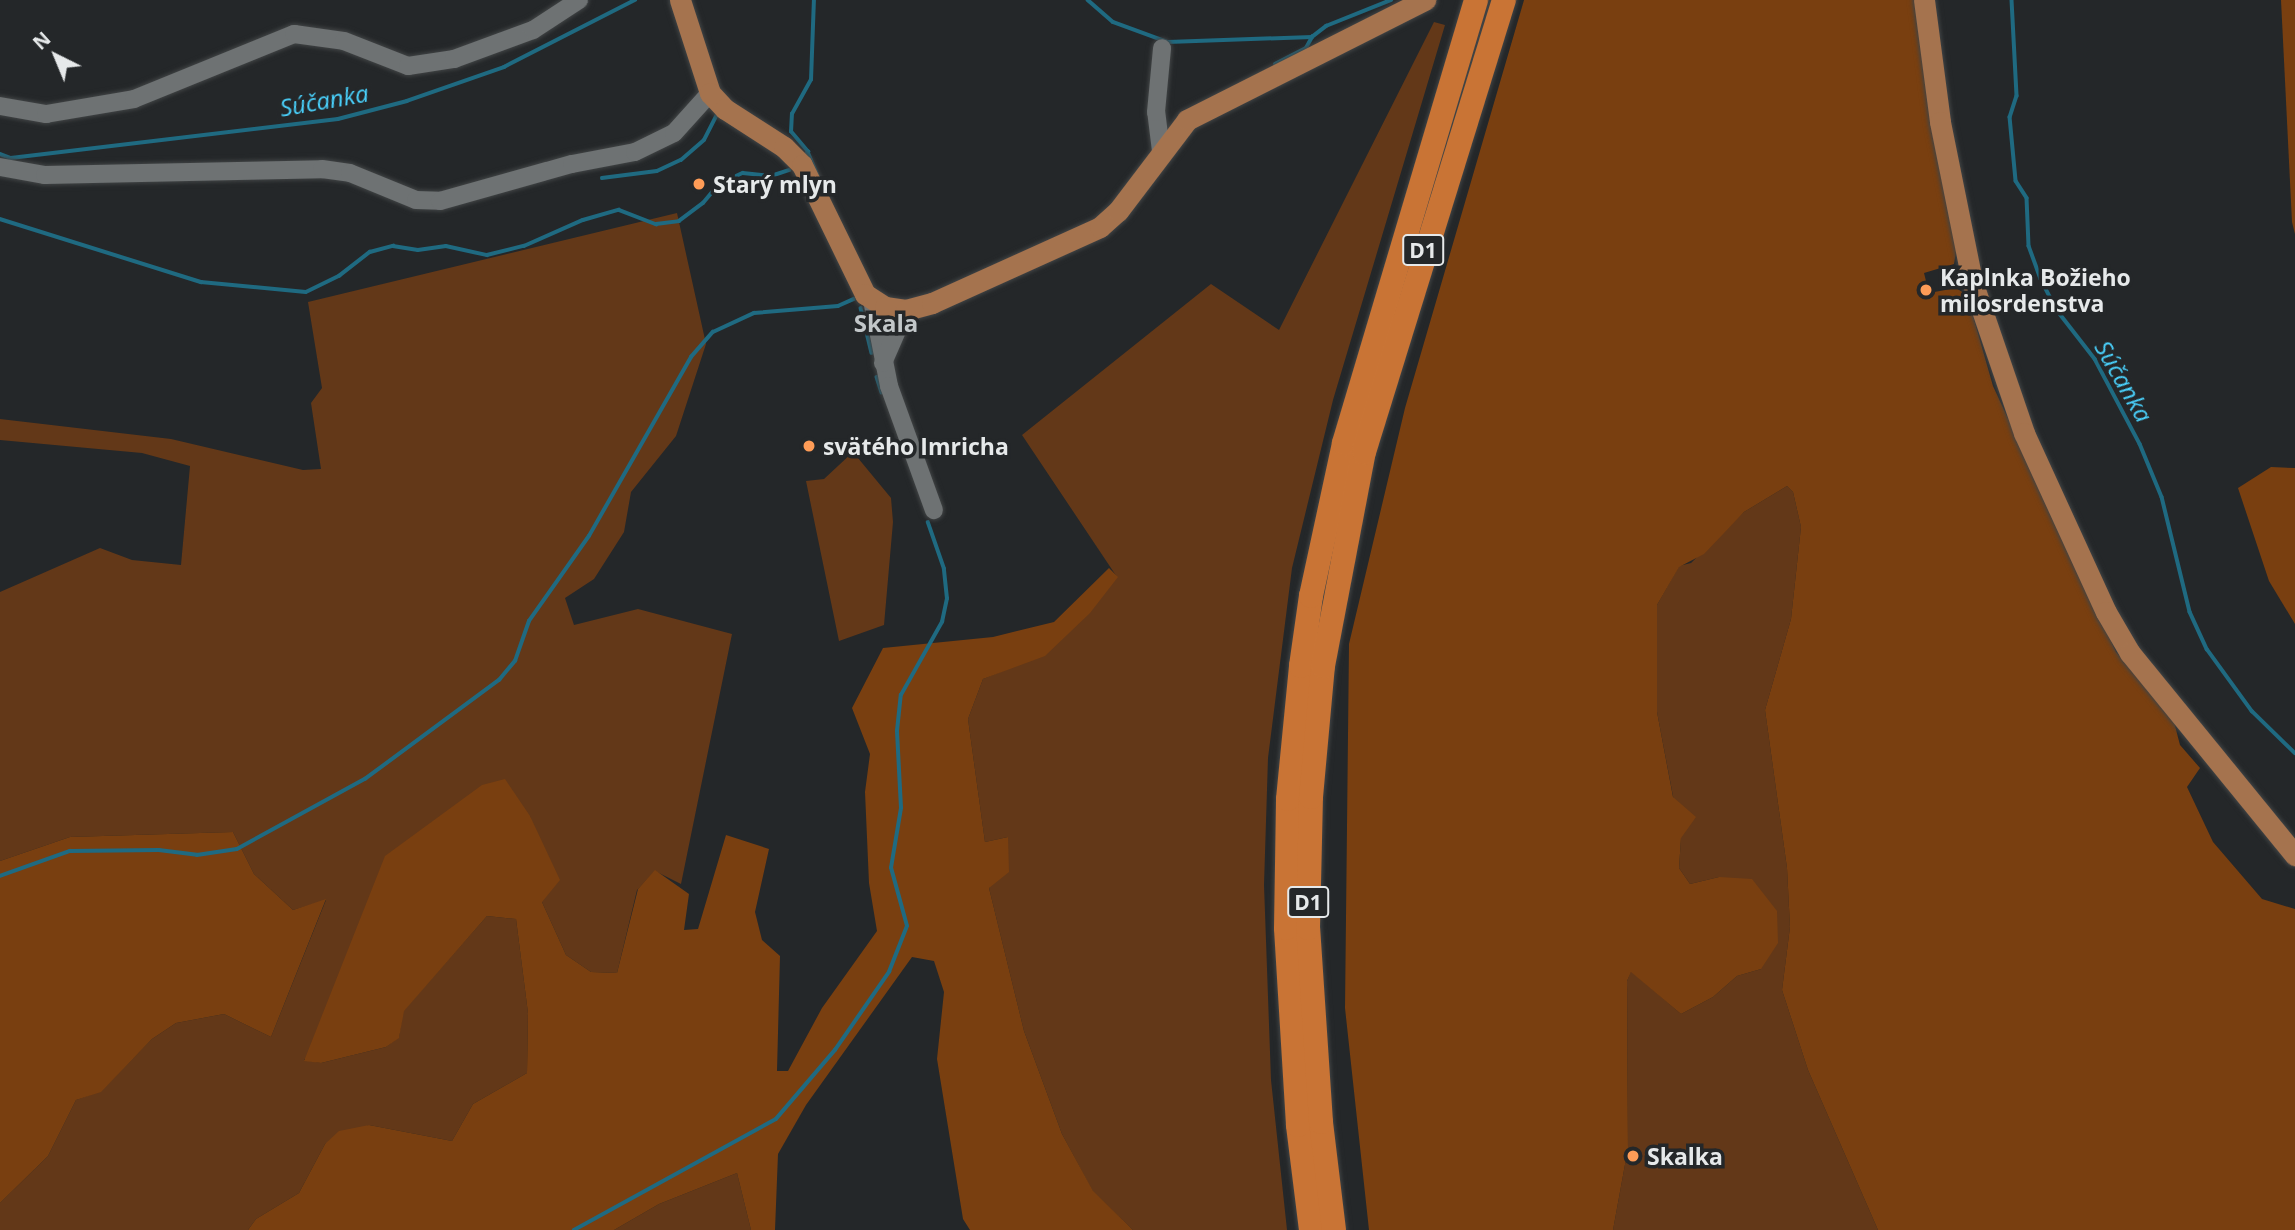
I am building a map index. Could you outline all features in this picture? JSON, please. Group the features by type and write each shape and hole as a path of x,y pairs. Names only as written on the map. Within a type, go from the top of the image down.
{"highway":[{"name":"D1","path":"1311,1230 1288,993 1286,863 1293,733 1311,596 1328,506 1365,366 1476,0"},
{"name":"D1","path":"1334,1230 1310,995 1308,863 1323,666 1337,575 1380,398 1504,0"}],"main road":[{"path":"680,0 710,93 729,112 801,165 856,282 872,300 906,310 932,303 1100,227 1125,202 1183,124 1216,103 1425,0"},
{"path":"1924,0 1940,122 1972,281 2024,433 2106,612 2130,653 2295,855"}],"street":[{"path":"0,106 46,114 134,99 293,34 344,41 408,66 454,59 533,30 579,0"},
{"path":"1161,151 1156,112 1162,48"},
{"path":"0,167 45,175 322,169 350,173 416,200 440,201 572,163 635,152 674,133 710,93"},
{"path":"872,300 883,363 934,510"},
{"path":"883,363 906,310"}],"shaded area":[{"path":"1524,0 1914,0 1957,246 1954,264 1924,273 1929,293 1956,288 1967,295 1993,386 2116,652 2173,718 2180,745 2200,768 2187,787 2213,842 2262,899 2295,909 2295,1230 1878,1230 1808,1070 1782,990 1790,927 1787,868 1765,710 1791,619 1801,527 1793,492 1787,486 1744,512 1704,554 1679,567 1657,605 1657,712 1673,797 1696,817 1681,838 1679,868 1690,884 1719,877 1752,879 1777,911 1778,943 1761,969 1737,976 1713,997 1681,1014 1631,972 1627,981 1628,1148 1613,1230 1369,1230 1345,1008 1349,644 1405,408"},
{"path":"2281,0 2295,0 2295,234 2292,222"},
{"path":"1434,22 1445,25 1333,400 1292,568 1268,758 1264,885 1271,1080 1287,1230 1133,1230 1093,1192 1062,1134 1024,1031 989,888 1008,837 985,842 968,719 983,679 1005,670 1117,577 1022,435 1211,284 1279,330"},
{"path":"677,213 706,344 676,436 631,492 624,532 594,579 565,598 574,625 638,609 732,634 681,884 655,871 637,890 617,973 591,972 566,955 542,902 530,816 304,1060 321,1063 386,1047 399,1037 403,1011 487,916 516,919 528,1013 527,1073 473,1104 452,1141 369,1125 325,1144 299,1193 256,1219 248,1230 0,1230 0,1203 48,1156 76,1100 101,1091 152,1039 176,1023 224,1014 271,1037 326,900 293,910 254,874 233,832 70,837 0,861 0,592 100,548 132,560 181,565 190,466 142,453 0,440 0,419 171,439 303,470 321,469 311,403 322,388 308,302"},
{"path":"853,452 891,498 893,522 884,625 839,641 806,481 824,479"},
{"path":"2271,467 2295,468 2295,624 2269,581 2238,488"},
{"path":"1787,486 1793,492 1801,527 1791,619 1765,710 1787,868 1790,927 1782,990 1808,1070 1878,1230 1613,1230 1628,1148 1627,981 1631,971 1681,1014 1713,997 1737,976 1761,969 1719,877 1690,884 1679,868 1681,838 1657,712 1657,605 1679,566 1691,563 1744,512"},
{"path":"1109,568 1118,577 1090,613 1045,656 983,679 968,719 985,842 1008,837 1009,872 989,888 1024,1031 1062,1134 1093,1191 1133,1230 970,1230 963,1219 937,1059 944,992 934,961 912,957 806,1105 778,1154 775,1230 751,1230 737,1173 659,1204 614,1230 248,1230 256,1219 299,1193 325,1144 339,1131 369,1125 452,1141 473,1104 527,1073 528,1013 516,919 487,916 404,1011 399,1038 386,1047 321,1063 304,1061 385,856 482,785 505,779 530,816 560,880 542,902 566,955 591,972 617,973 638,889 655,870 689,894 684,930 698,929 726,835 769,849 755,912 762,940 780,956 777,1071 788,1071 822,1008 877,931 869,883 865,792 870,754 852,708 883,648 993,637 1054,622"},
{"path":"233,832 254,874 293,910 326,899 271,1037 224,1014 176,1023 152,1039 101,1092 76,1100 48,1156 0,1203 0,861 70,837"},
{"path":"737,1173 751,1230 614,1230 659,1204"}],"waterway":[{"name":"Súčanka","path":"0,154 11,158 338,119 407,101 504,67 635,0"},
{"path":"804,156 808,152 791,132 792,114 811,80 814,0"},
{"path":"1088,0 1113,22 1168,42 1312,37 1326,26 1391,0"},
{"name":"Súčanka","path":"2012,0 2017,96 2010,117 2016,181 2027,198 2029,246 2041,279 2057,310 2095,359 2140,444 2162,497 2190,612 2207,649 2252,711 2295,753"},
{"path":"1275,64 1306,48 1312,37"},
{"path":"602,178 657,171 681,160 704,140 716,116"},
{"path":"808,152 820,180"},
{"path":"0,219 201,282 306,292 339,276 370,252 393,246 418,250 446,246 487,255 524,246 583,220 619,210 656,224 679,221 703,203 719,184 743,173 771,176 789,170"},
{"path":"0,876 70,851 159,850 197,855 237,849 365,779 499,680 515,661 529,621 589,536 691,357 713,332 754,313 838,306 854,299"},
{"path":"861,308 872,353"},
{"path":"877,377 882,392"},
{"path":"574,1230 776,1119 835,1050 889,972 907,926 891,868 901,808 897,731 901,695 942,622 947,599 944,569 928,523"}],"place":[{"name":"Starý mlyn","path":"699,184"},
{"name":"Kaplnka Božieho milosrdenstva","path":"1926,290"},
{"name":"svätého Imricha","path":"809,446"},
{"name":"Skalka","path":"1633,1156"}],"district":[{"name":"Skala","path":"886,323"}]}
